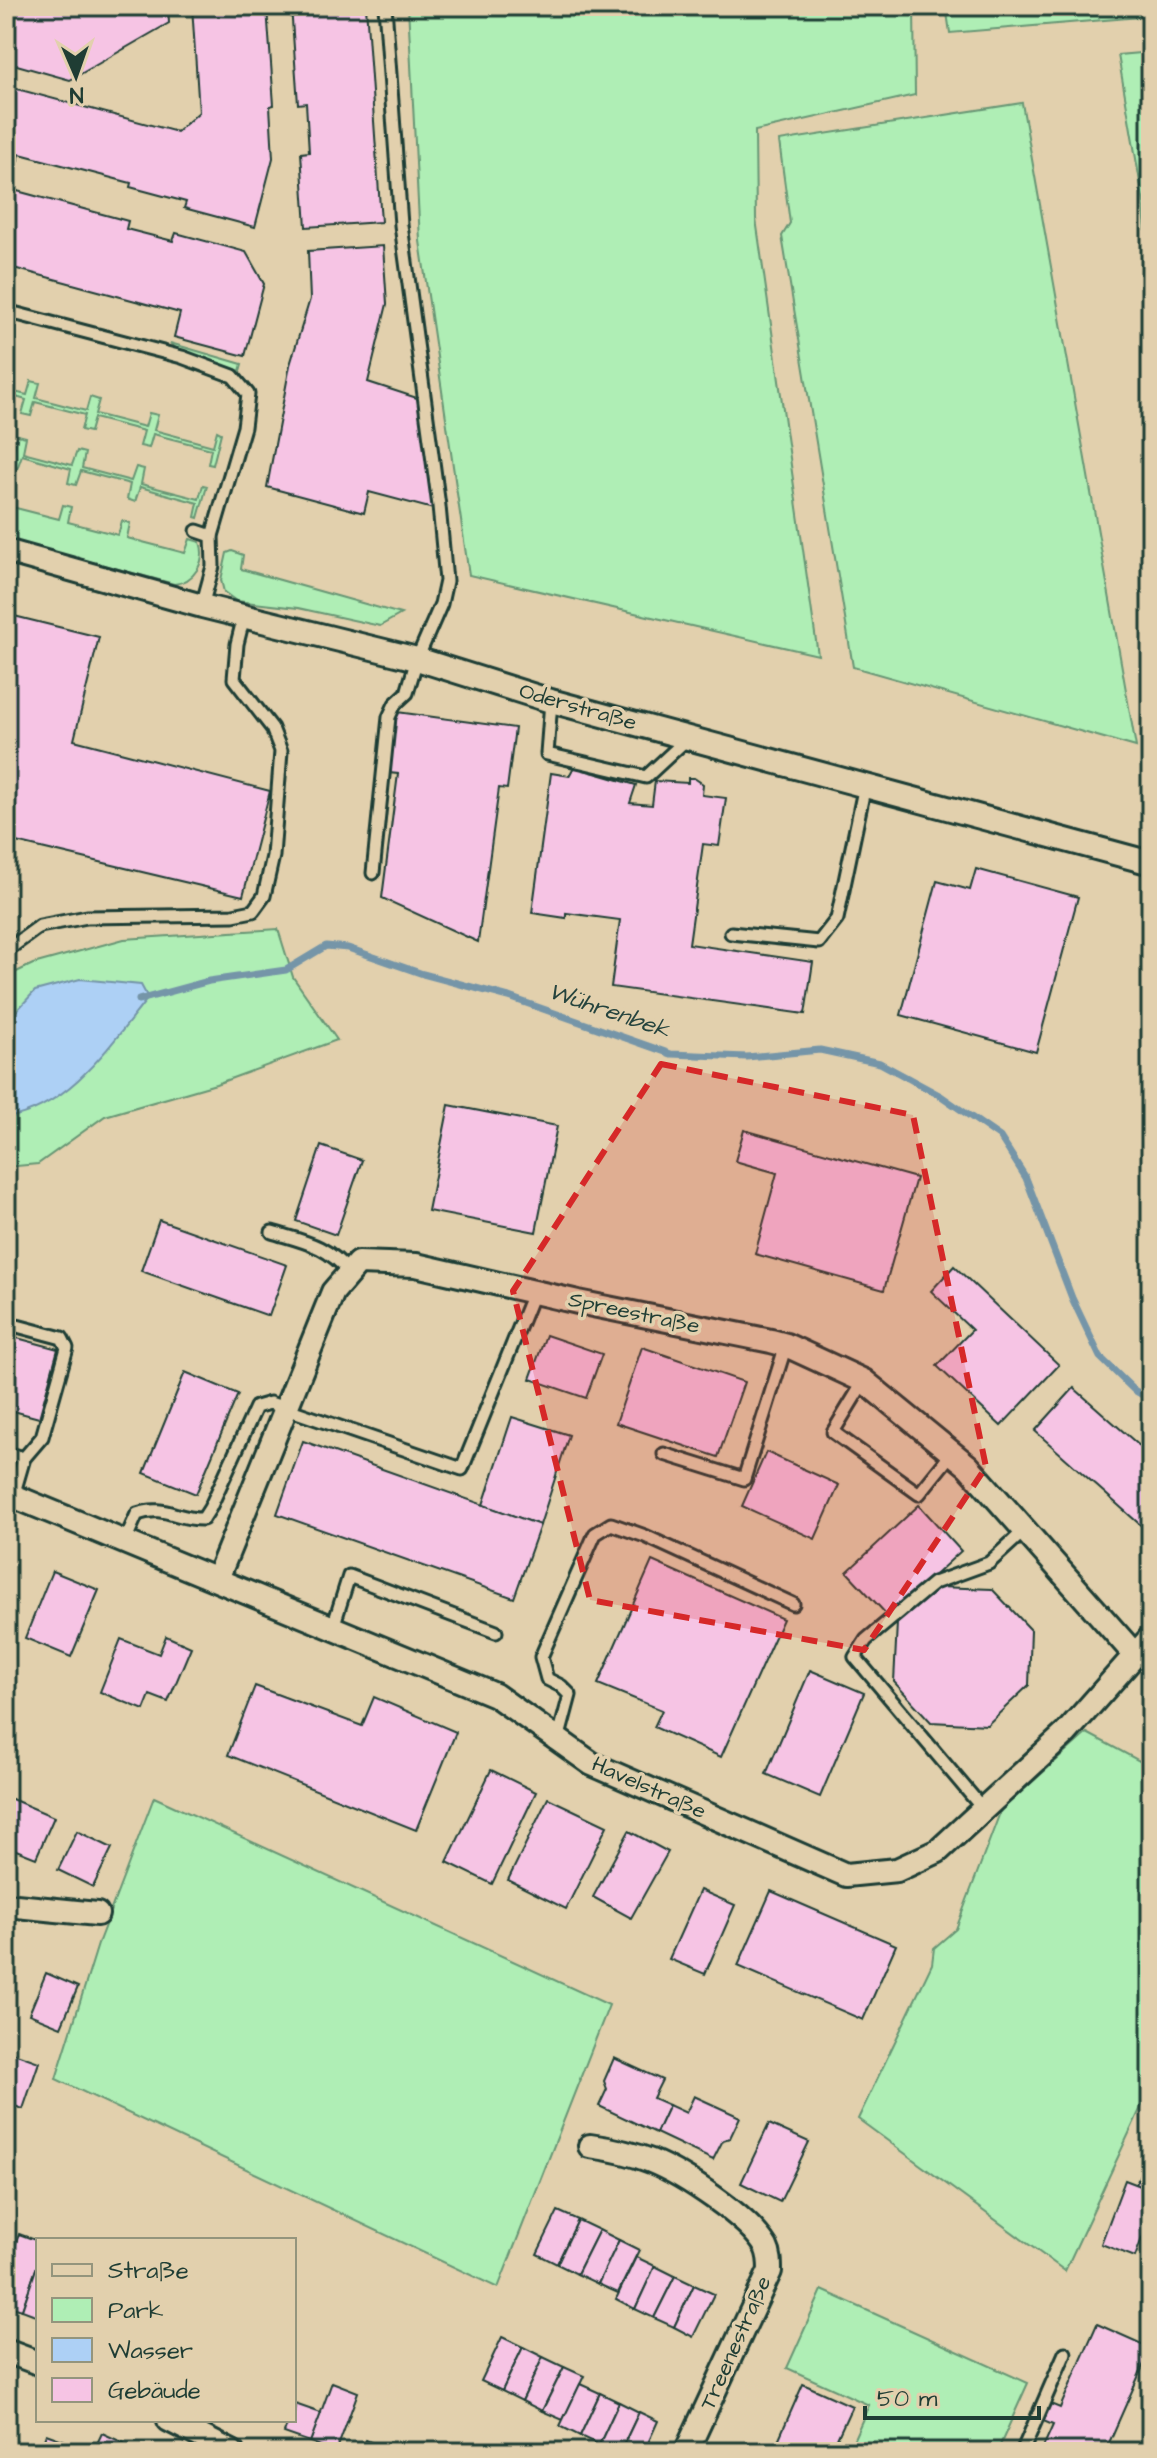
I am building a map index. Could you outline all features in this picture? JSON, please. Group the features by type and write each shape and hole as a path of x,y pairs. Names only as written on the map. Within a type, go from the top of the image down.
{"street":[{"name":"Oderstraße","path":"6,551 202,606 417,659 551,701 1151,863"},
{"name":"Spreestraße","path":"350,1273 358,1263 416,1265 786,1345 864,1381 968,1466 1136,1656"},
{"path":"217,1579 333,1292 350,1273"},
{"name":"Havelstraße","path":"9,1494 495,1695 592,1764 846,1875 897,1870 938,1851 1066,1733 1151,1637"},
{"path":"6,1905 97,1914"},
{"name":"Treenestraße","path":"590,2146 621,2150 678,2173 745,2223 767,2249 770,2271 686,2452"},
{"path":"6,2351 36,2362"},
{"path":"173,2422 232,2452"}],"lane":[{"path":"373,873 389,717 395,704 407,693 417,659 441,604 446,581 439,506 401,225 385,6"},
{"path":"6,311 182,357 233,376 248,394 244,427 212,541 213,566 202,606"},
{"path":"197,531 212,541"},
{"path":"6,951 40,926 87,917 233,915 253,911 264,896 273,856 281,751 272,728 234,679 237,644 244,616"},
{"path":"551,701 547,754 646,777 688,738"},
{"path":"731,933 819,942 837,919 865,785"},
{"path":"272,1232 324,1248 339,1259 350,1273"},
{"path":"125,1541 137,1514 153,1509 203,1519 256,1407 270,1403 462,1469 534,1291"},
{"path":"6,1323 62,1338 67,1348 42,1437 24,1458 9,1494"},
{"path":"664,1454 744,1479 786,1345"},
{"path":"864,1381 833,1432 919,1494 952,1453"},
{"path":"6,1453 24,1458"},
{"path":"558,1740 570,1695 547,1679 541,1657 595,1534 611,1524 645,1536 793,1604"},
{"path":"983,1809 855,1657 866,1640 934,1583 989,1563 1025,1530"},
{"path":"333,1627 349,1576 496,1632"},
{"path":"1022,2452 1065,2353"}],"highlighted area":[{"path":"661,1064 913,1115 986,1467 864,1650 590,1600 513,1291"}],"green space":[{"path":"408,6 914,6 915,95 755,131 756,219 818,655 469,575 420,241"},
{"path":"946,6 1151,6 1151,16 950,33"},
{"path":"1151,52 1151,282 1143,199 1118,55"},
{"path":"1022,103 1136,747 853,667 782,236 790,223 779,141"},
{"path":"170,343 242,364 240,371 194,358"},
{"path":"31,381 40,383 36,398 86,411 90,397 99,400 95,414 145,427 149,413 158,415 154,430 213,446 217,431 221,433 213,465 208,464 211,449 153,434 149,448 140,446 144,431 94,418 90,432 81,430 85,415 35,402 31,416 22,414 26,400 6,394 6,390 27,395"},
{"path":"18,435 26,437 23,452 72,465 77,451 85,453 82,468 131,481 136,467 144,469 141,484 199,499 203,485 207,486 198,518 195,517 198,503 140,487 135,502 127,499 130,484 81,471 76,485 68,483 71,469 22,455 17,469 9,467 13,453 6,451 6,447 14,449"},
{"path":"6,490 12,491 8,506 59,519 63,505 71,507 68,522 118,535 122,521 130,523 127,538 185,553 190,539 200,542 200,564 193,575 174,584 6,539"},
{"path":"232,551 243,555 241,569 401,614 380,626 298,608 236,601 224,592 221,580 227,553"},
{"path":"278,929 293,977 337,1040 216,1084 105,1116 38,1164 6,1167 6,977 33,964 124,939"},
{"path":"1087,1733 1151,1767 1151,2086 1065,2271 858,2119 932,1964 934,1948 956,1929 1001,1810"},
{"path":"154,1797 609,2005 498,2288 56,2079 99,1941"},
{"path":"822,2290 1028,2383 997,2452 848,2452 869,2405 787,2368"}],"water":[{"path":"80,979 141,985 148,998 103,1054 69,1088 29,1112 6,1118 6,1022 35,991"}],"building":[{"path":"6,6 168,6 169,23 70,80 6,62"},
{"path":"192,6 267,8 274,105 270,106 273,158 255,227 184,208 186,202 130,187 131,183 20,154 18,161 6,158 6,86 177,132 199,112"},
{"path":"291,6 366,6 381,222 306,227 301,153 309,152 306,103 298,104"},
{"path":"6,188 128,221 126,229 173,241 176,233 246,252 264,284 245,356 174,337 180,313 6,266"},
{"path":"383,246 387,304 368,382 420,399 433,509 369,492 364,513 267,487 290,365 310,299 308,251"},
{"path":"6,614 99,637 74,740 270,791 243,896 16,842 6,883"},
{"path":"397,712 515,728 507,789 499,788 478,942 382,898 398,774 389,773"},
{"path":"574,767 636,785 630,803 652,805 655,781 688,783 688,778 703,784 702,795 726,798 719,846 703,844 689,944 813,962 805,1014 611,987 620,920 566,913 566,918 532,913 551,773 569,776"},
{"path":"976,869 1078,897 1036,1052 901,1015 937,881 970,890"},
{"path":"1151,1091 1151,1132 1142,1120"},
{"path":"449,1105 557,1126 536,1232 428,1211"},
{"path":"744,1130 916,1178 884,1290 755,1254 777,1173 735,1161"},
{"path":"321,1146 362,1160 336,1235 296,1221"},
{"path":"159,1220 287,1265 269,1316 141,1271"},
{"path":"954,1266 1059,1365 1001,1426 937,1366 972,1330 931,1291"},
{"path":"6,1335 58,1349 39,1418 6,1409"},
{"path":"546,1335 602,1354 586,1398 530,1379"},
{"path":"642,1347 744,1382 718,1457 616,1423"},
{"path":"185,1372 238,1394 196,1494 144,1473"},
{"path":"1074,1388 1151,1456 1151,1522 1145,1529 1035,1431"},
{"path":"512,1417 569,1435 540,1525 483,1505"},
{"path":"303,1441 540,1525 514,1598 277,1514"},
{"path":"766,1452 839,1485 815,1539 742,1506"},
{"path":"919,1505 961,1551 889,1617 847,1572"},
{"path":"652,1561 783,1619 721,1757 654,1727 662,1710 598,1684"},
{"path":"52,1571 99,1590 71,1657 25,1638"},
{"path":"938,1587 992,1589 1031,1630 1029,1685 987,1725 931,1722 894,1682 897,1623"},
{"path":"166,1636 191,1647 168,1702 150,1695 144,1710 100,1692 121,1639 159,1654"},
{"path":"810,1670 864,1693 820,1797 766,1774"},
{"path":"255,1686 362,1726 374,1697 456,1732 416,1830 228,1755"},
{"path":"491,1770 536,1792 492,1884 447,1862"},
{"path":"7,1797 54,1817 36,1858 6,1846"},
{"path":"548,1798 607,1826 566,1909 508,1880"},
{"path":"77,1831 112,1848 93,1887 58,1870"},
{"path":"629,1831 668,1852 631,1918 593,1897"},
{"path":"700,1890 735,1905 705,1974 669,1959"},
{"path":"771,1891 896,1945 863,2020 738,1966"},
{"path":"46,1973 78,1987 61,2027 29,2014"},
{"path":"11,2052 39,2062 23,2109 6,2103 6,2064"},
{"path":"614,2058 662,2080 653,2098 669,2105 656,2133 599,2106 607,2089 604,2081"},
{"path":"694,2096 740,2117 730,2138 723,2140 713,2160 656,2133 669,2105 686,2113"},
{"path":"769,2124 809,2142 780,2202 741,2183"},
{"path":"1151,2143 1151,2190 1136,2185"},
{"path":"1125,2180 1151,2190 1151,2214 1135,2257 1101,2244"},
{"path":"558,2211 578,2220 557,2264 537,2254"},
{"path":"578,2220 599,2230 577,2274 557,2264"},
{"path":"599,2230 619,2240 598,2284 577,2274"},
{"path":"19,2234 36,2240 36,2269 22,2310 6,2305 6,2272"},
{"path":"619,2240 639,2250 618,2293 598,2284"},
{"path":"636,2257 655,2266 635,2309 616,2299"},
{"path":"655,2266 675,2276 654,2318 635,2309"},
{"path":"36,2269 36,2315 22,2310"},
{"path":"675,2276 694,2285 674,2327 654,2318"},
{"path":"694,2285 714,2294 693,2337 674,2327"},
{"path":"1097,2324 1151,2348 1105,2452 1041,2452 1053,2425 1041,2420 1048,2403 1060,2408"},
{"path":"502,2337 523,2347 502,2391 481,2381"},
{"path":"523,2347 543,2357 522,2401 502,2391"},
{"path":"543,2357 564,2367 542,2411 522,2401"},
{"path":"564,2367 584,2376 563,2420 542,2411"},
{"path":"332,2382 358,2392 336,2452 310,2442"},
{"path":"580,2384 600,2393 580,2436 560,2426"},
{"path":"803,2384 852,2406 831,2452 773,2452"},
{"path":"600,2393 619,2402 599,2445 580,2436"},
{"path":"619,2402 639,2412 620,2452 614,2452 599,2445"},
{"path":"296,2404 321,2413 310,2442 284,2433 288,2422 296,2422"},
{"path":"639,2412 658,2421 644,2452 620,2452"},
{"path":"102,2433 124,2443 120,2452 93,2452"},
{"path":"46,2434 74,2444 71,2452 40,2452"},
{"path":"366,2440 390,2451 390,2452 360,2452"}],"waterway":[{"name":"Wührenbek","path":"139,1000 209,981 286,970 326,946 348,948 423,974 509,997 671,1054 747,1057 820,1050 880,1063 941,1096 1000,1137 1026,1178 1072,1298 1100,1357 1134,1390 1151,1400"}]}
